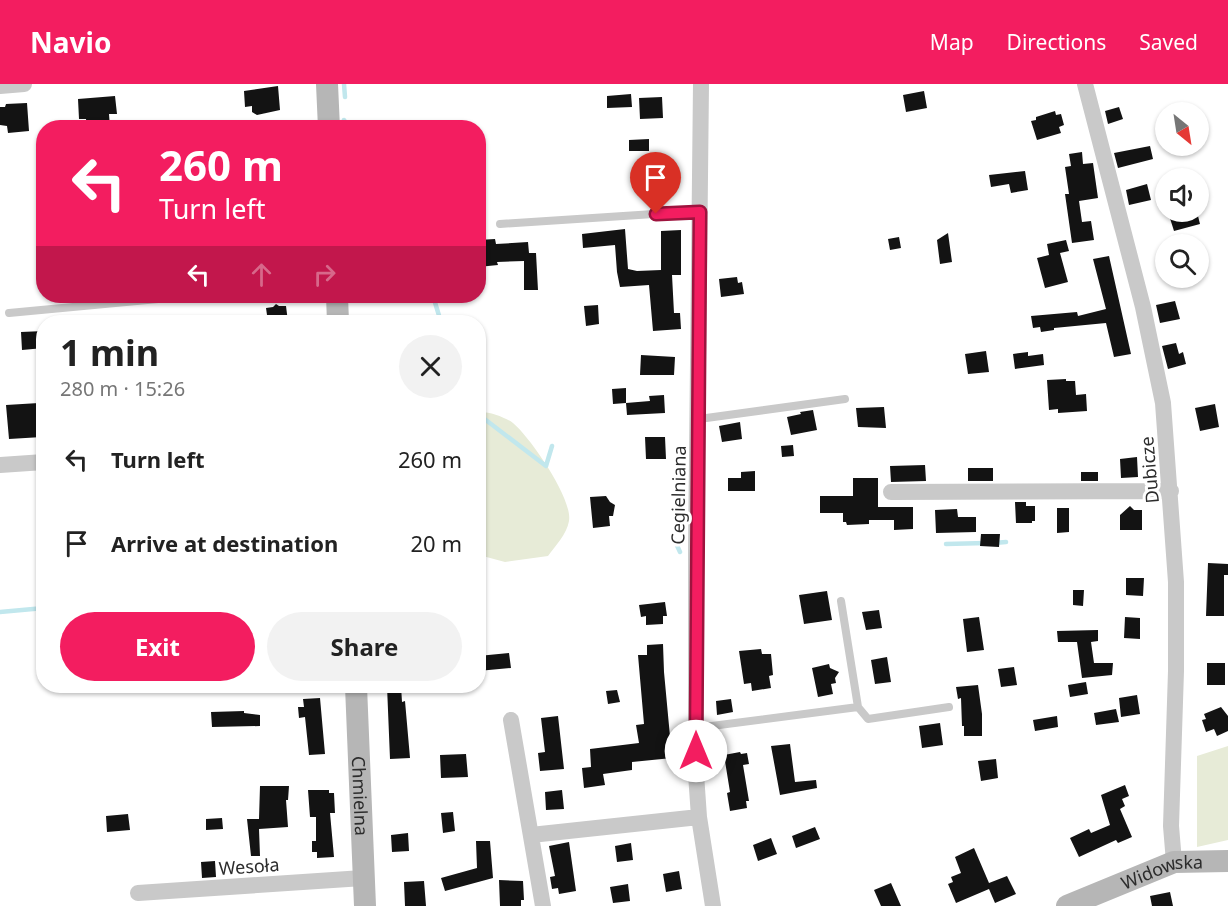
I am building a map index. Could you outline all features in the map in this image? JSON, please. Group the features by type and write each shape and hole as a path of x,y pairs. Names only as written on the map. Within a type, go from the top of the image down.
{"street":[{"path":"0,86 24,84"},
{"path":"327,84 329,120"},
{"name":"Cegielniana","path":"701,84 696,728 699,817 713,906"},
{"name":"Dubicze","path":"1085,84 1143,307 1163,403 1176,582 1176,671 1171,825 1174,862"},
{"path":"0,465 36,463"},
{"path":"891,492 1171,491"},
{"name":"Chmielna","path":"356,693 365,906"},
{"path":"511,720 543,906"},
{"path":"531,835 699,817"},
{"name":"Widowska","path":"1066,906 1174,862 1228,861"},
{"name":"Wesoła","path":"138,893 363,878"}],"lane":[{"path":"500,224 700,212"},
{"path":"9,313 115,303"},
{"path":"699,419 845,399"},
{"path":"841,602 858,707 868,719 949,708"},
{"path":"696,728 858,707"}],"green space":[{"path":"486,412 506,419 520,430 558,484 568,511 568,526 548,556 505,562 486,557"},
{"path":"1228,746 1228,840 1197,847 1197,756"}],"building":[{"path":"278,86 280,110 257,115 252,112 252,106 245,107 244,91"},
{"path":"924,91 927,108 906,112 903,95"},
{"path":"631,94 632,107 607,108 607,96"},
{"path":"115,96 117,114 109,114 109,120 79,119 78,99"},
{"path":"662,97 663,118 640,119 639,98"},
{"path":"27,103 29,131 8,133 7,126 0,125 0,107 5,107 6,104"},
{"path":"1119,107 1123,119 1108,124 1105,111"},
{"path":"1055,111 1056,115 1061,114 1064,125 1059,127 1061,133 1037,140 1031,121"},
{"path":"649,139 649,151 629,151 629,140"},
{"path":"1150,146 1153,159 1118,168 1114,153"},
{"path":"1082,152 1083,164 1093,163 1098,198 1079,201 1082,222 1091,221 1094,240 1072,243 1065,194 1069,194 1065,167 1071,166 1069,154"},
{"path":"1025,171 1028,190 1011,193 1009,184 991,187 989,175"},
{"path":"669,180 668,197 652,199 651,193 645,193 644,181"},
{"path":"1147,184 1151,200 1129,205 1126,190"},
{"path":"1171,222 1200,222 1200,224 1174,231"},
{"path":"625,229 628,269 637,271 661,270 661,231 681,230 681,275 672,275 674,313 680,313 681,329 653,331 649,285 620,287 615,245 583,248 582,234"},
{"path":"948,233 952,262 940,264 937,240"},
{"path":"899,237 901,248 890,250 888,239"},
{"path":"495,239 496,244 528,242 529,253 536,253 538,290 524,290 524,261 497,262 498,265 486,266 486,240"},
{"path":"1066,240 1069,251 1060,253 1068,282 1045,288 1037,258 1049,255 1047,244"},
{"path":"1109,256 1131,354 1114,357 1106,323 1054,328 1054,330 1041,332 1040,327 1033,328 1031,316 1077,312 1078,316 1106,309 1093,259"},
{"path":"737,277 738,283 742,282 744,294 721,297 719,279"},
{"path":"1175,301 1180,319 1160,323 1156,305"},
{"path":"276,304 286,306 287,315 267,315 266,308"},
{"path":"598,305 599,324 586,326 584,306"},
{"path":"36,331 36,349 22,350 21,332"},
{"path":"1176,343 1179,354 1183,352 1186,364 1168,369 1162,346"},
{"path":"986,351 989,372 968,374 965,354"},
{"path":"1028,352 1028,356 1043,354 1044,365 1015,369 1013,354"},
{"path":"641,355 675,357 674,375 640,375"},
{"path":"1066,379 1066,381 1075,381 1076,395 1086,394 1087,411 1058,413 1058,409 1049,410 1047,380"},
{"path":"626,388 626,403 613,404 612,389"},
{"path":"664,395 665,413 627,415 626,403 650,401 649,396"},
{"path":"36,403 36,437 9,439 6,405"},
{"path":"1215,404 1219,427 1200,431 1195,408"},
{"path":"884,407 886,428 858,427 856,408"},
{"path":"813,410 817,430 791,435 787,417"},
{"path":"740,422 742,439 722,442 719,426"},
{"path":"645,437 665,437 666,459 646,459"},
{"path":"793,445 794,456 782,457 781,446"},
{"path":"1137,457 1138,477 1121,478 1120,459"},
{"path":"925,465 926,481 891,482 890,466"},
{"path":"968,468 993,468 993,481 968,481"},
{"path":"755,471 755,491 728,491 728,478 741,478 741,472"},
{"path":"1081,472 1098,472 1098,481 1081,481"},
{"path":"853,478 878,478 878,507 913,507 913,529 894,530 894,520 869,520 869,524 847,525 843,522 843,513 820,513 820,496 853,496"},
{"path":"606,496 615,505 613,516 609,516 610,526 593,528 590,497"},
{"path":"1015,502 1026,502 1026,506 1035,506 1035,521 1016,523"},
{"path":"1130,506 1134,510 1142,510 1142,530 1120,530 1120,515"},
{"path":"1057,508 1069,508 1069,532 1057,533"},
{"path":"957,509 958,517 976,517 976,532 936,533 935,510"},
{"path":"981,534 1000,534 999,547 980,546"},
{"path":"1208,563 1228,564 1228,575 1224,575 1224,616 1206,616"},
{"path":"1126,578 1144,578 1143,596 1126,595"},
{"path":"1073,590 1084,590 1083,606 1073,605"},
{"path":"827,591 832,620 804,624 799,595"},
{"path":"665,602 667,616 663,616 663,624 646,625 646,616 641,617 639,605"},
{"path":"879,610 882,628 866,630 862,612"},
{"path":"979,617 984,650 967,652 963,619"},
{"path":"1125,617 1140,618 1140,639 1124,638"},
{"path":"1098,630 1098,641 1091,642 1094,663 1113,663 1112,675 1082,678 1077,642 1058,642 1057,631"},
{"path":"663,644 672,758 632,762 632,770 603,774 605,785 584,788 582,768 591,767 590,749 639,743 636,725 644,724 638,655 647,655 647,645"},
{"path":"761,649 762,654 771,654 773,675 769,676 771,688 752,691 751,683 744,684 739,651"},
{"path":"509,653 511,668 486,670 486,655"},
{"path":"887,657 891,682 875,684 871,660"},
{"path":"1207,663 1225,663 1225,685 1207,685"},
{"path":"829,664 830,668 839,672 835,678 836,683 831,684 833,694 818,697 812,668"},
{"path":"1014,667 1017,685 1001,687 998,669"},
{"path":"1086,682 1088,694 1070,697 1068,685"},
{"path":"978,685 982,736 964,736 961,698 958,699 956,687"},
{"path":"617,690 620,702 608,704 606,691"},
{"path":"387,693 401,693 402,702 405,701 410,758 390,759"},
{"path":"1137,695 1140,714 1121,717 1119,698"},
{"path":"320,698 325,754 309,755 305,717 299,718 298,707 304,707 303,699"},
{"path":"731,699 733,712 717,715 716,701"},
{"path":"1221,707 1228,716 1228,731 1217,736 1214,729 1206,732 1202,720 1206,719 1204,714"},
{"path":"1116,709 1119,722 1096,725 1094,713"},
{"path":"244,711 244,713 260,715 260,726 212,727 211,712"},
{"path":"558,716 564,769 540,771 538,753 545,752 541,718"},
{"path":"1057,716 1058,727 1035,731 1033,720"},
{"path":"940,723 943,745 922,748 919,726"},
{"path":"790,744 795,782 816,780 817,788 780,795 771,746"},
{"path":"740,752 741,754 747,753 749,764 743,765 749,801 746,801 747,808 730,811 727,793 730,792 724,755"},
{"path":"466,754 468,777 441,778 440,755"},
{"path":"996,759 998,778 981,781 978,761"},
{"path":"1125,785 1129,796 1122,799 1125,806 1120,809 1132,837 1118,843 1116,840 1079,857 1070,838 1089,829 1091,833 1110,825 1101,795"},
{"path":"260,786 289,786 288,800 286,800 288,827 259,829 260,856 251,856 247,819 259,819"},
{"path":"308,790 329,790 329,793 334,793 335,813 330,813 334,857 317,858 317,852 312,852 312,841 316,841 316,817 310,817"},
{"path":"562,790 564,809 546,810 545,792"},
{"path":"453,812 455,831 443,833 441,813"},
{"path":"128,814 130,830 107,832 106,816"},
{"path":"222,818 223,829 206,830 206,819"},
{"path":"815,827 820,839 796,848 792,836"},
{"path":"408,833 409,851 392,852 391,835"},
{"path":"771,838 777,854 758,861 753,845"},
{"path":"476,841 490,841 493,878 445,891 441,878 477,868"},
{"path":"569,842 576,891 559,894 558,888 552,889 550,877 555,876 549,846"},
{"path":"631,843 633,860 617,862 615,846"},
{"path":"974,848 989,883 1007,876 1016,894 995,903 989,889 956,903 948,884 953,882 951,877 961,873 955,857"},
{"path":"215,861 216,877 202,878 201,862"},
{"path":"679,871 682,889 666,892 663,874"},
{"path":"499,880 523,881 524,900 521,900 521,906 500,906"},
{"path":"424,881 426,906 405,906 404,882"},
{"path":"891,883 901,906 881,906 874,890"},
{"path":"628,884 630,901 613,903 610,887"},
{"path":"1170,892 1173,906 1152,906 1150,896"}],"waterway":[{"path":"344,84 345,97"},
{"path":"435,303 439,315"},
{"path":"486,420 546,466 552,446"},
{"path":"674,539 680,552"},
{"path":"994,543 1006,542"},
{"path":"946,544 986,543"},
{"path":"0,612 36,609"}],"route":[{"path":"656,214 700,212 696,751"}]}
